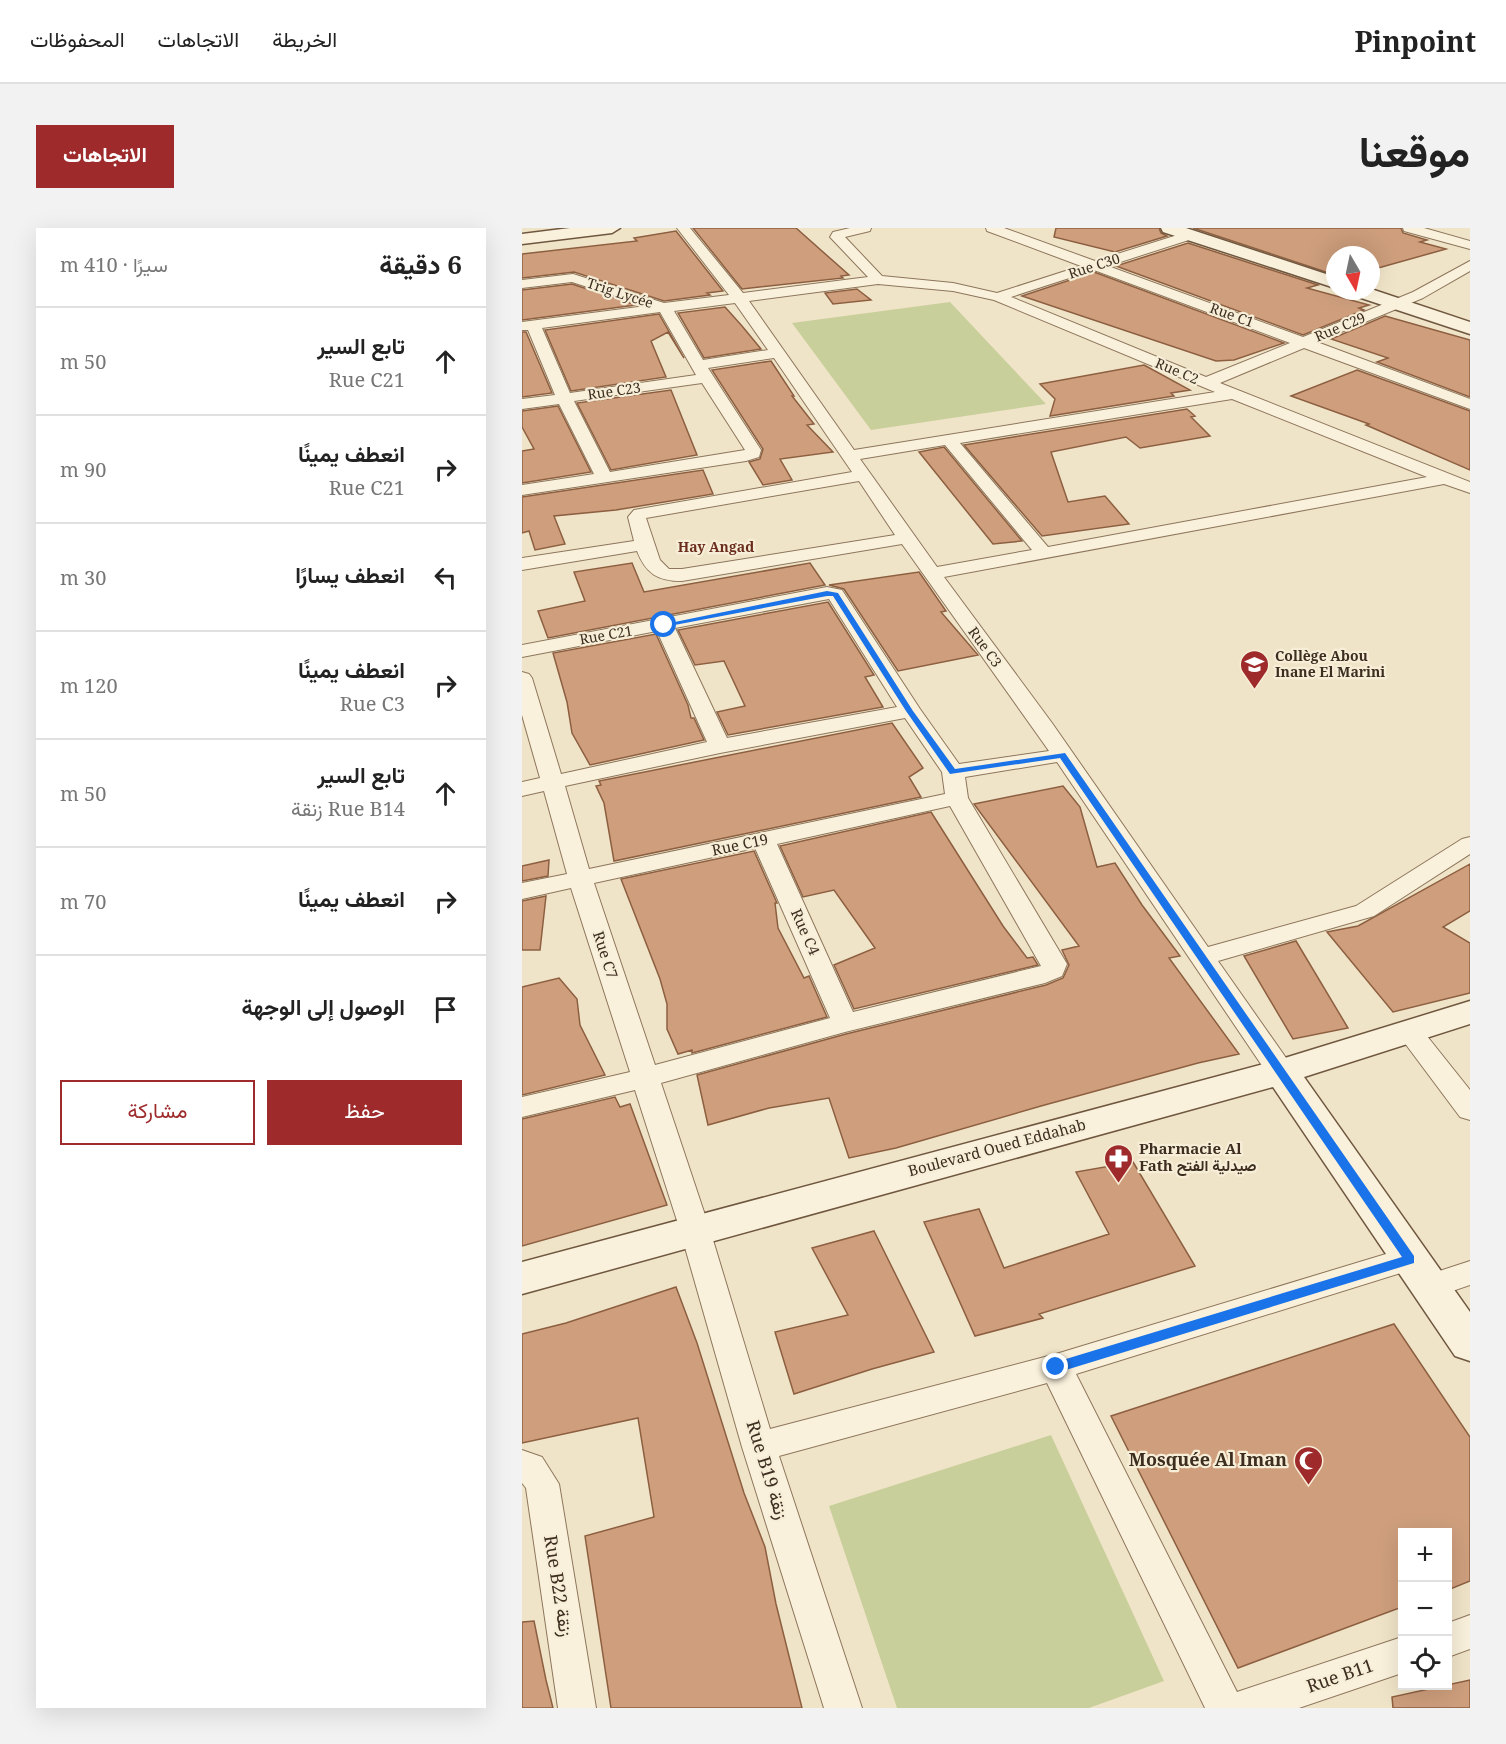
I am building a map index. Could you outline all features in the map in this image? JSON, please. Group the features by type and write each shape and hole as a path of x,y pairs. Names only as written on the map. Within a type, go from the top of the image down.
{"main road":[{"path":"522,234 570,228"},
{"path":"522,239 612,228"},
{"path":"1170,228 1326,281"},
{"path":"1214,228 1326,265"},
{"path":"1380,283 1470,313"},
{"path":"1380,299 1470,328"},
{"name":"Boulevard Oued Eddahab","path":"522,1278 1281,1072 1470,1012"},
{"path":"1281,1072 1470,1344"}],"street":[{"name":"Rue C3","path":"683,228 740,299 849,456 864,474 1281,1072"},
{"path":"865,228 844,232 837,237 878,280"},
{"name":"Rue C1","path":"992,228 1470,404"},
{"path":"1409,228 1470,245"},
{"name":"Rue C30","path":"998,297 1190,235"},
{"name":"Rue C29","path":"1206,383 1418,296 1470,265"},
{"path":"522,284 573,278 608,315"},
{"name":"Trig Lycée","path":"573,278 666,308"},
{"name":"Rue C2","path":"527,326 878,280 953,287 998,297 1233,394 1468,486"},
{"path":"522,490 746,456 753,453 666,308"},
{"path":"527,326 604,477"},
{"name":"Rue C23","path":"522,404 702,371 777,353"},
{"path":"849,456 1233,394"},
{"path":"949,440 1043,552"},
{"path":"864,474 640,514 637,517 643,545 657,571 666,575 682,575 908,538"},
{"path":"932,574 1444,478"},
{"path":"522,564 643,545"},
{"name":"Rue C21","path":"522,651 827,593 835,594 910,711 953,772"},
{"path":"664,625 720,746"},
{"name":"Rue C7","path":"522,678 580,878 695,1230"},
{"path":"522,789 720,746 910,711"},
{"path":"522,1107 644,1078 845,1023 1045,975 1053,970 1054,964 957,798 953,772 1062,755"},
{"name":"Rue C19","path":"522,891 957,798"},
{"name":"Rue C4","path":"764,841 845,1023"},
{"path":"1201,957 1365,911 1470,844"},
{"path":"1410,1032 1470,1110"},
{"name":"Rue B19 زنقة","path":"695,1230 759,1447 843,1708"},
{"path":"759,1447 1419,1273 1470,1273"},
{"path":"1056,1367 1225,1708"},
{"name":"Rue B22 زنقة","path":"526,1466 542,1484 577,1708"},
{"path":"1452,1639 1470,1632"},
{"name":"Rue B11","path":"1244,1708 1398,1656"}],"green space":[{"path":"950,302 1046,404 871,430 792,323"},
{"path":"1051,1435 1164,1681 1089,1708 897,1708 829,1506"}],"building":[{"path":"693,228 796,228 849,275 841,276 843,278 742,289"},
{"path":"1056,228 1159,228 1161,233 1167,236 1115,252 1054,237"},
{"path":"1193,228 1401,228 1403,233 1427,240 1420,242 1446,249 1380,267 1380,246 1326,246 1326,272"},
{"path":"676,231 723,291 664,301 574,272 522,278 522,254 637,241 634,238"},
{"path":"1188,243 1318,285 1307,288 1326,293 1326,300 1351,300 1369,305 1359,308 1364,310 1303,335 1116,266"},
{"path":"1094,272 1284,343 1234,360 1216,361 1022,296"},
{"path":"572,284 636,305 522,320 522,290"},
{"path":"857,289 871,300 833,304 825,293"},
{"path":"725,307 761,349 704,358 678,313"},
{"path":"659,314 684,358 668,332 651,341 666,377 571,391 545,330"},
{"path":"1385,316 1470,340 1470,397 1377,362 1388,358 1331,339"},
{"path":"522,332 526,332 552,393 522,397"},
{"path":"771,361 794,396 792,396 814,424 807,425 833,452 780,459 792,480 763,485 749,462 760,459 763,449 712,370"},
{"path":"1144,365 1190,390 1171,393 1174,396 1050,416 1055,399 1040,384"},
{"path":"1357,370 1470,411 1470,470 1366,425 1369,424 1291,396"},
{"path":"671,390 697,455 611,470 577,403"},
{"path":"558,406 591,472 522,483 522,451 534,449 522,427 522,411"},
{"path":"1187,409 1195,416 1191,417 1210,436 1140,448 1126,437 1051,452 1068,502 1105,496 1129,524 1042,536 964,445"},
{"path":"944,447 1022,541 993,544 919,452"},
{"path":"703,470 713,494 616,510 554,516 565,544 535,550 529,531 522,533 522,497"},
{"path":"632,563 644,592 810,563 825,585 548,638 538,611 585,601 574,572"},
{"path":"919,572 946,611 941,612 978,655 898,671 844,589 829,585"},
{"path":"828,602 874,675 865,677 883,707 728,735 717,712 745,706 724,661 695,665 678,630"},
{"path":"656,634 688,705 691,718 694,718 704,740 590,765 572,733 567,702 553,653"},
{"path":"892,723 923,768 909,777 921,797 614,861 604,803 596,786 601,785 599,781"},
{"path":"1063,786 1080,807 1097,867 1115,863 1142,905 1180,956 1169,958 1239,1054 1041,1106 896,1148 849,1158 829,1098 769,1108 708,1125 697,1075 846,1034 1046,985 1063,978 1069,965 1062,950 1079,946 974,804"},
{"path":"931,812 1003,926 1027,958 1033,957 1038,965 854,1009 834,965 875,948 834,890 803,897 780,846"},
{"path":"754,851 777,903 775,903 778,928 804,978 809,976 827,1017 692,1053 692,1050 678,1054 667,1029 667,1004 660,979 621,879"},
{"path":"549,860 548,876 522,881 522,866"},
{"path":"1470,864 1470,911 1443,927 1470,943 1470,993 1393,1012 1327,932 1358,926"},
{"path":"546,896 540,950 522,950 522,901"},
{"path":"1296,941 1348,1028 1293,1039 1244,956"},
{"path":"559,978 577,999 580,1025 605,1075 522,1095 522,987"},
{"path":"615,1097 620,1107 630,1104 667,1205 522,1246 522,1119"},
{"path":"1133,1162 1195,1266 1039,1314 1043,1318 975,1336 924,1222 979,1209 1004,1268 1109,1234 1076,1172"},
{"path":"874,1231 934,1352 794,1394 775,1332 848,1315 812,1248"},
{"path":"676,1287 697,1343 744,1493 765,1547 776,1604 802,1708 611,1708 585,1536 654,1517 638,1418 522,1443 522,1334 566,1323"},
{"name":"Mosquée Al Iman","path":"1394,1324 1470,1437 1470,1581 1452,1588 1452,1528 1398,1528 1398,1608 1238,1668 1111,1416"},
{"path":"534,1621 553,1708 522,1708 522,1622"},
{"path":"1470,1680 1470,1708 1393,1708 1392,1697 1424,1690 1452,1690 1452,1684"}],"place":[{"name":"Collège Abou Inane El Marini","path":"1254,690"},
{"name":"Pharmacie Al Fath صيدلية الفتح","path":"1118,1184"},
{"name":"Mosquée Al Iman","path":"1308,1486"}],"district":[{"name":"Hay Angad","path":"716,547"}],"route":[{"path":"664,625 827,593 835,594 910,711 953,772 1062,755 1410,1259 1056,1367"}]}
